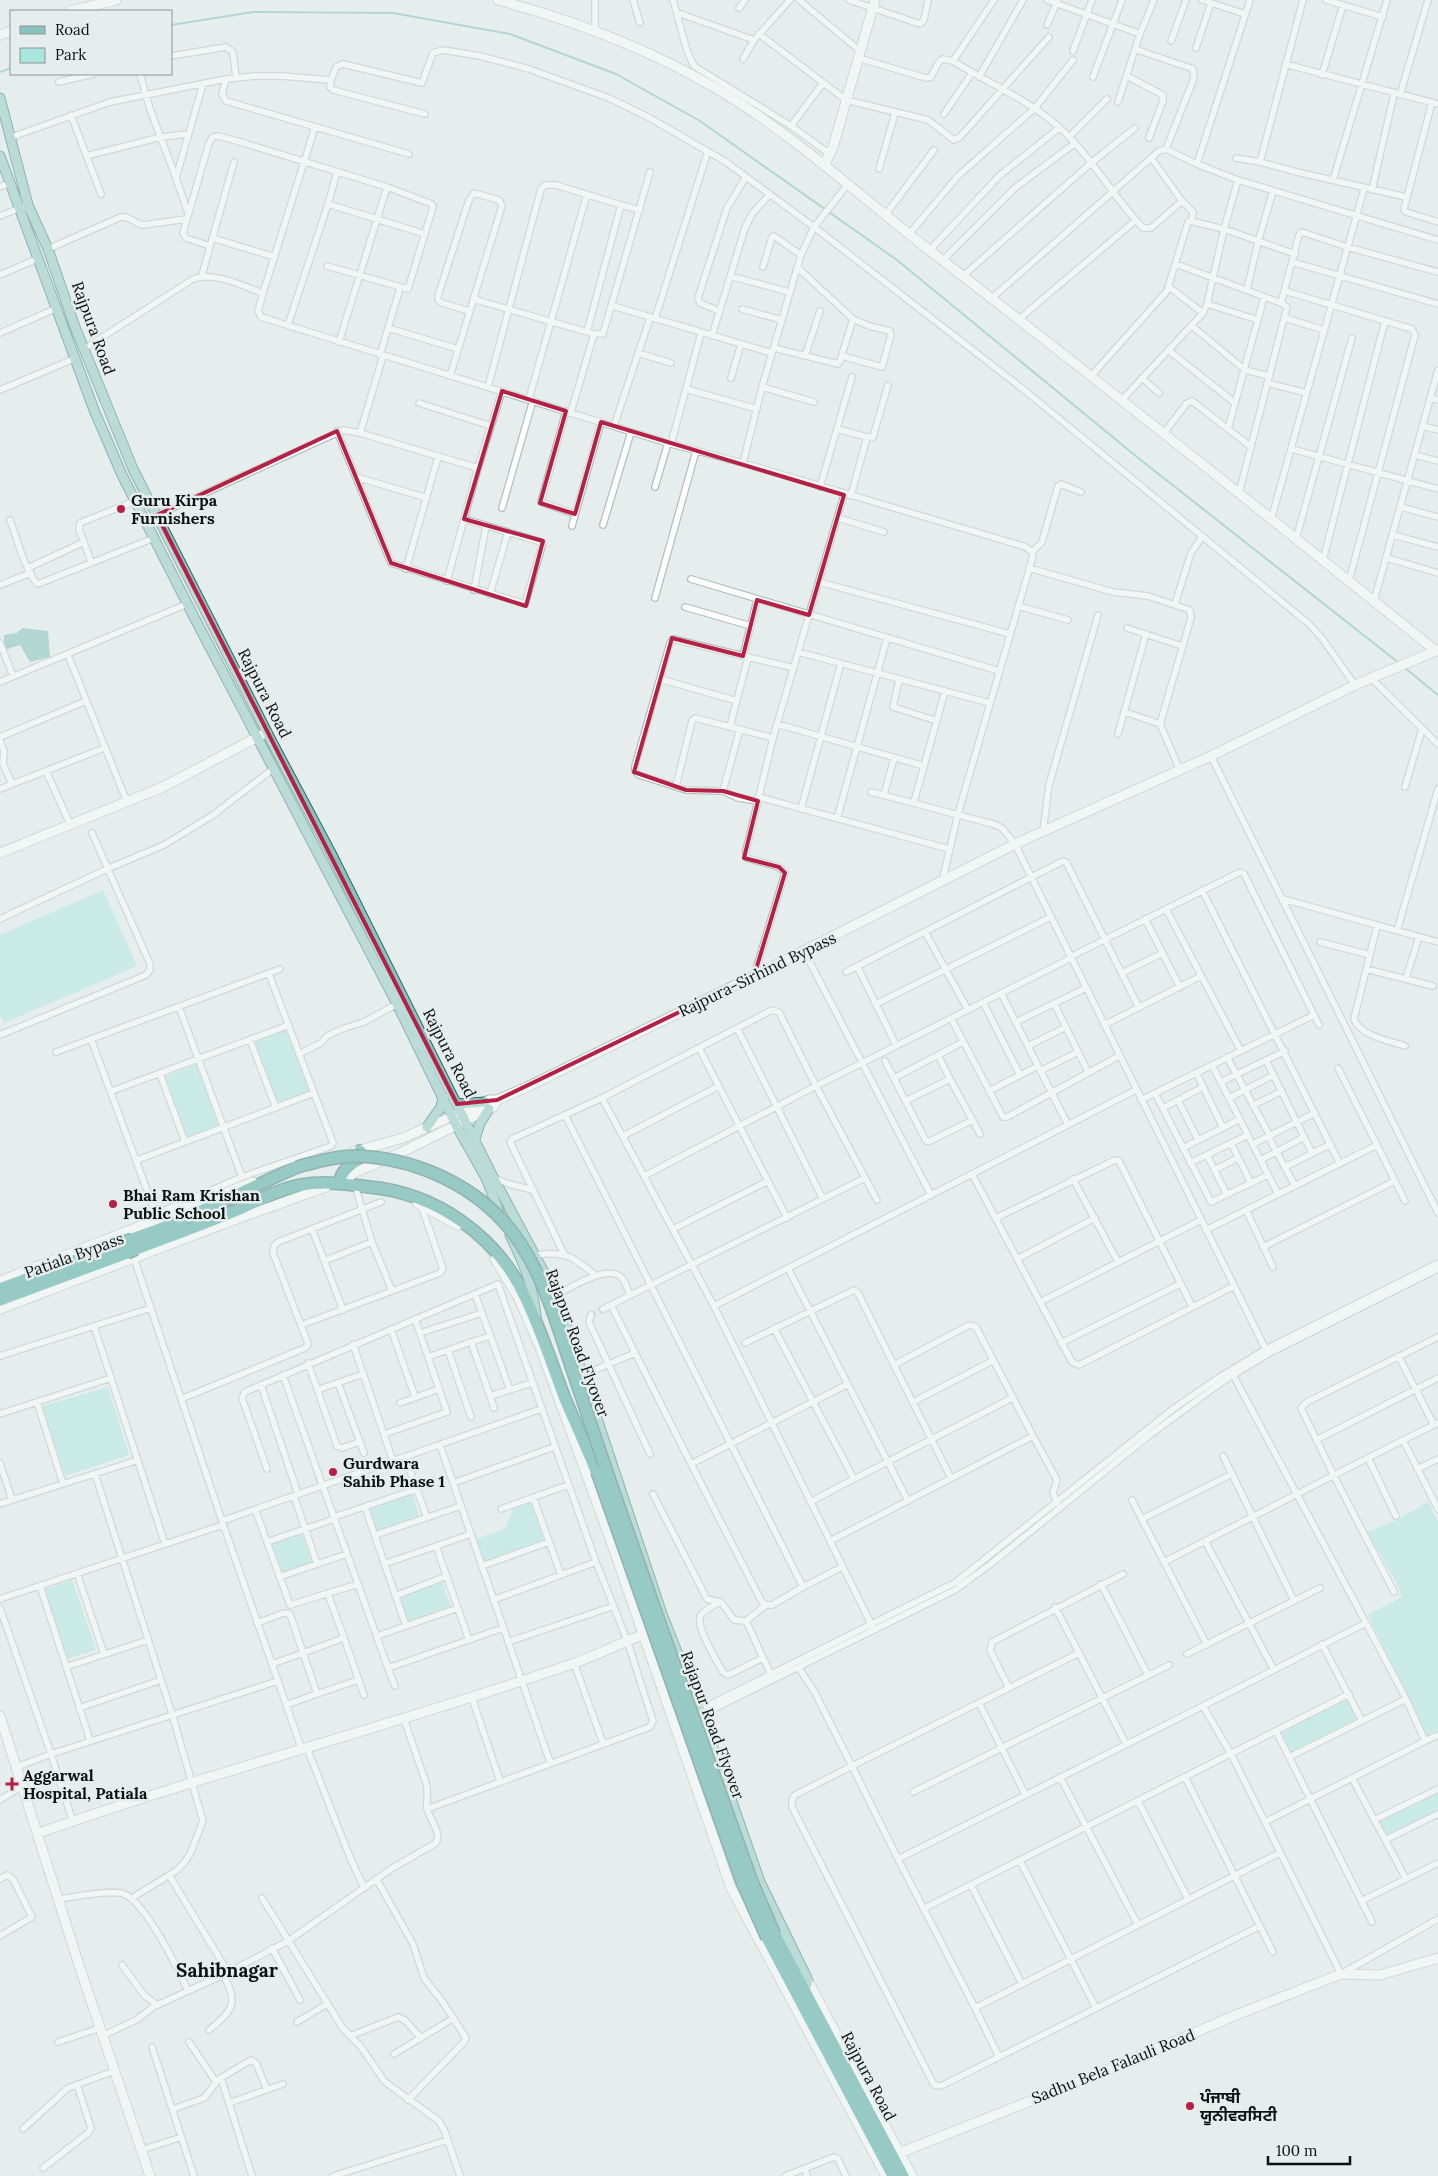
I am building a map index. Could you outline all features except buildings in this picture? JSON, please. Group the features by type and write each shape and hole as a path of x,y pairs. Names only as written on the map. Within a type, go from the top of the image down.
{"highway":[{"path":"342,1183 340,1179 345,1170 359,1158 360,1151"},
{"name":"Rajapur Road Flyover","path":"0,1289 130,1246 166,1227 297,1167 326,1160 355,1156 398,1161 420,1168 463,1188 488,1206 504,1222 530,1259 551,1307 624,1522 771,1937 807,1986"},
{"name":"Patiala Bypass","path":"0,1300 130,1246 301,1185 342,1183 397,1191 430,1203 454,1216 478,1233 498,1254 525,1296"},
{"name":"Rajpura Road","path":"525,1296 565,1398 597,1472"},
{"name":"Rajapur Road Flyover","path":"597,1472 738,1874 892,2156"},
{"name":"Rajpura Road","path":"807,1986 903,2176"},
{"name":"Rajpura Road","path":"892,2156 893,2176"}],"main road":[{"name":"Rajpura Road","path":"0,98 24,206 39,258 104,433 135,501 187,604 486,1178 499,1212 521,1257 532,1287 537,1326"},
{"name":"Rajpura Road","path":"0,156 10,183 48,249 84,349 133,469 331,853 494,1178 550,1281 667,1625 760,1882 807,1986"},
{"path":"427,1127 441,1107 443,1097"},
{"path":"457,1104 487,1106 475,1139"}],"street":[{"path":"74,10 105,1 116,0"},
{"path":"498,0 516,2 595,30 678,67 719,90 848,184 964,275 1296,538 1435,652"},
{"path":"595,0 595,30"},
{"path":"634,0 640,23"},
{"path":"673,0 687,51 694,66 791,126 830,154"},
{"path":"739,8 745,0"},
{"path":"743,59 754,40 790,0"},
{"path":"799,0 859,55 926,78 931,77 942,59 953,61 1035,108 1059,128 1092,163 1143,228 1149,230 1182,201"},
{"path":"849,0 874,4 920,24 924,20 928,0"},
{"path":"953,61 994,0"},
{"path":"979,77 1023,0"},
{"path":"1048,0 1057,1 1140,34"},
{"path":"1073,51 1092,0"},
{"path":"1093,77 1122,0"},
{"path":"1118,102 1140,34 1154,0"},
{"path":"1171,41 1186,0"},
{"path":"1202,0 1246,14"},
{"path":"1198,164 1250,0"},
{"path":"1260,162 1303,0"},
{"path":"1326,0 1383,17"},
{"path":"1333,180 1387,0"},
{"path":"1372,190 1397,94 1428,0"},
{"path":"1047,25 1057,1"},
{"path":"1196,48 1211,3"},
{"path":"824,166 830,154 874,4"},
{"path":"1322,75 1343,5"},
{"path":"678,13 754,40"},
{"path":"759,34 846,100 931,121 951,138 957,140 1003,91 1049,37"},
{"path":"172,56 226,47 233,52 236,78"},
{"path":"1135,49 1189,66 1194,72 1194,78 1166,149"},
{"path":"425,114 333,90 330,87 336,67 343,64 422,83 433,53 443,50 461,52 529,69 624,104 708,150 814,227 1022,388 1309,624 1321,637 1355,685"},
{"path":"910,234 958,176 1035,108 1073,60"},
{"path":"1285,64 1361,86 1435,103 1404,208 1406,212 1438,222"},
{"path":"944,114 972,73"},
{"path":"59,82 89,75"},
{"path":"140,75 188,216"},
{"path":"9,138 110,102 226,79 282,76 331,80"},
{"path":"1127,76 1163,95 1163,101 1149,138"},
{"path":"226,79 222,94 226,102 409,154"},
{"path":"791,126 823,83"},
{"path":"176,178 203,84"},
{"path":"1068,137 1107,99"},
{"path":"879,169 895,113"},
{"path":"71,115 101,194"},
{"path":"315,127 263,292 258,314 339,342 531,399 670,444 743,463 1026,547 1032,552"},
{"path":"930,250 996,180 1059,128"},
{"path":"964,275 1135,128"},
{"path":"86,156 161,137 188,134"},
{"path":"210,246 183,236 209,144 213,137 218,136 304,161 432,204 408,289 327,266"},
{"path":"943,260 1023,181 1074,144"},
{"path":"992,298 1159,151 1166,149 1238,180 1438,240"},
{"path":"614,426 708,150"},
{"path":"886,214 934,150"},
{"path":"1236,158 1260,162 1364,189 1406,197"},
{"path":"1152,159 1192,212 1192,220"},
{"path":"202,275 234,162"},
{"path":"288,325 337,172"},
{"path":"473,300 590,333 600,335 605,332 650,172"},
{"path":"719,311 700,303 698,298 727,208 746,176"},
{"path":"1121,401 1203,314 1214,278 1224,230 1238,180"},
{"path":"0,187 10,183"},
{"path":"488,387 541,189 545,185 550,184 640,210"},
{"path":"743,463 762,388 801,255 814,227 848,184"},
{"path":"339,342 387,188"},
{"path":"1271,520 1364,189"},
{"path":"1247,290 1258,242 1274,191"},
{"path":"450,376 502,206 499,200 474,193 469,200 438,296 438,300 442,303 469,311"},
{"path":"502,508 587,194"},
{"path":"712,336 730,276 752,214 770,194"},
{"path":"328,204 425,234"},
{"path":"576,514 541,502 569,411 590,333 621,204"},
{"path":"0,216 24,206"},
{"path":"48,249 122,216 131,218 138,224 143,225 188,216"},
{"path":"1019,319 1136,220"},
{"path":"1192,220 1295,254"},
{"path":"1090,376 1163,298 1169,287 1188,222 1192,220"},
{"path":"1281,303 1299,235 1302,232 1347,247 1438,272"},
{"path":"763,267 772,237 774,236 801,255"},
{"path":"212,238 275,257"},
{"path":"0,275 39,258"},
{"path":"1292,262 1438,304"},
{"path":"1176,264 1281,303 1287,307 1239,493"},
{"path":"797,267 853,318 869,326 890,331 891,335 883,364 879,367 842,356"},
{"path":"84,349 202,275 212,276 263,292"},
{"path":"730,276 789,292"},
{"path":"1169,287 1203,314"},
{"path":"360,433 400,288"},
{"path":"1285,291 1412,329 1415,334 1349,581"},
{"path":"1228,429 1264,297"},
{"path":"1207,304 1258,320"},
{"path":"613,306 741,344 805,356 834,364 838,364 842,356 853,318"},
{"path":"0,333 57,308"},
{"path":"742,309 782,320"},
{"path":"805,356 820,311"},
{"path":"1285,318 1324,330"},
{"path":"1323,560 1385,322"},
{"path":"1192,326 1245,370 1269,376"},
{"path":"388,328 458,349"},
{"path":"655,487 670,444 701,333"},
{"path":"1296,538 1352,338"},
{"path":"731,378 741,344"},
{"path":"1168,350 1235,403"},
{"path":"638,353 671,363"},
{"path":"0,390 76,358"},
{"path":"1374,601 1438,370"},
{"path":"820,487 852,377"},
{"path":"1142,378 1159,393"},
{"path":"1267,383 1307,393"},
{"path":"837,429 867,437 874,435 888,385"},
{"path":"762,388 814,402"},
{"path":"686,389 757,409"},
{"path":"447,581 478,468 502,391"},
{"path":"1430,398 1438,400"},
{"path":"1164,433 1190,401 1195,402 1250,446"},
{"path":"418,403 491,426"},
{"path":"572,526 601,422"},
{"path":"1422,426 1438,430"},
{"path":"157,515 337,431 351,430 478,468"},
{"path":"337,431 390,560 395,565 523,605 527,602 542,546 541,542 464,520"},
{"path":"603,525 631,432"},
{"path":"754,976 785,873 779,867 752,860 745,855 773,738 798,652 838,518 848,495 867,437"},
{"path":"1292,448 1438,489"},
{"path":"656,598 696,451"},
{"path":"1415,454 1438,460"},
{"path":"406,569 438,457"},
{"path":"356,477 426,498"},
{"path":"942,882 958,814 1032,552 1042,542 1058,486 1062,484 1081,492"},
{"path":"91,562 78,530 80,522 135,501"},
{"path":"1401,507 1438,517"},
{"path":"838,518 884,532"},
{"path":"10,520 29,571 35,582 42,584 91,562 154,538"},
{"path":"474,590 486,526"},
{"path":"490,594 508,532"},
{"path":"1393,535 1438,547"},
{"path":"1175,604 1191,552 1202,537"},
{"path":"0,585 84,542"},
{"path":"1387,558 1438,573"},
{"path":"1029,568 1113,592 1148,596 1187,608 1192,614 1160,724 1180,770"},
{"path":"690,579 809,616 999,671"},
{"path":"819,582 1010,634"},
{"path":"730,726 737,701 757,600"},
{"path":"0,682 187,604"},
{"path":"1018,606 1068,620"},
{"path":"685,607 751,626"},
{"path":"1043,832 1049,785 1098,615"},
{"path":"1127,628 1182,646"},
{"path":"1118,734 1146,634"},
{"path":"837,819 888,638"},
{"path":"794,668 673,639 670,643 636,771 646,778 697,792 723,791 738,798 759,799 950,849"},
{"path":"0,644 13,676"},
{"path":"798,652 990,703"},
{"name":"Rajpura-Sirhind Bypass","path":"455,1121 754,976 1015,844 1211,756 1355,685 1435,652"},
{"path":"68,654 127,802"},
{"path":"801,809 841,663"},
{"path":"1375,678 1438,744"},
{"path":"660,679 737,701"},
{"path":"899,680 893,707 937,721"},
{"path":"914,802 945,691"},
{"path":"12,784 3,764 4,751 0,739 86,701"},
{"path":"1125,712 1160,724"},
{"path":"676,786 692,721 695,718 773,738"},
{"path":"777,724 924,766"},
{"path":"723,791 740,729"},
{"path":"1405,787 1422,729"},
{"path":"0,854 163,787 267,732"},
{"path":"0,789 104,748"},
{"path":"1211,756 1240,818 1283,899 1326,992 1438,1213"},
{"path":"884,795 894,758"},
{"path":"0,919 107,869 164,845 190,831 274,768"},
{"path":"46,771 70,824"},
{"path":"1397,931 1438,789"},
{"path":"871,792 958,814 1002,828 1015,844 1267,1351"},
{"path":"0,1035 146,975 150,970 150,964 92,833"},
{"path":"846,972 1032,878 1060,861 1066,862 1139,1008"},
{"path":"644,1176 862,1062 968,1010 1235,873 1244,874 1319,1026"},
{"path":"1202,890 1276,1033 1340,1164"},
{"path":"1283,899 1438,942"},
{"path":"1166,909 1241,1051"},
{"path":"876,1004 1051,917"},
{"path":"1146,919 1180,987"},
{"path":"1378,926 1354,1019 1356,1024 1371,1034 1405,1046"},
{"path":"925,932 968,1010"},
{"path":"1406,978 1419,937"},
{"path":"1320,942 1370,955"},
{"path":"804,951 931,1195"},
{"path":"1122,973 1163,953"},
{"path":"857,966 896,1045"},
{"path":"56,1052 280,969"},
{"path":"1366,969 1433,986"},
{"path":"91,1039 112,1091 154,1209 161,1212 242,1177 331,1146 333,1140 269,974"},
{"path":"1104,1025 1201,976"},
{"path":"1016,1022 1086,988"},
{"path":"1001,993 1068,1125"},
{"path":"983,1002 1020,1075"},
{"path":"1054,1003 1088,1072"},
{"path":"299,1054 321,1043 327,1036 342,1028 364,1022 397,1004"},
{"path":"179,1007 242,1177"},
{"path":"564,1254 510,1142 512,1139 602,1098 772,1010 776,1010 877,1200"},
{"path":"1141,1100 1314,1015"},
{"path":"951,1018 1003,1117 1007,1117 1119,1056"},
{"path":"112,1091 200,1060 289,1025"},
{"path":"1028,1046 1066,1027"},
{"path":"737,1028 823,1200"},
{"path":"250,1040 276,1108"},
{"path":"894,1078 963,1042"},
{"path":"699,1048 787,1218"},
{"path":"1221,1082 1285,1051"},
{"path":"989,1091 1020,1075 1078,1052"},
{"path":"938,1055 980,1134"},
{"path":"1227,1057 1254,1105 1276,1152 1295,1186"},
{"path":"1266,1060 1312,1154"},
{"path":"885,1061 926,1141 930,1141 973,1120"},
{"path":"1212,1064 1278,1194"},
{"path":"1338,1068 1405,1201"},
{"path":"1196,1072 1223,1128"},
{"path":"160,1074 184,1142"},
{"path":"1229,1098 1274,1075"},
{"path":"905,1101 950,1079"},
{"path":"622,1136 719,1086"},
{"path":"1162,1108 1203,1087"},
{"path":"714,1306 1136,1090"},
{"path":"1254,1105 1282,1091"},
{"path":"137,1160 314,1093"},
{"path":"1155,1093 1211,1202 1268,1175"},
{"path":"602,1098 714,1306 872,1628"},
{"path":"1178,1100 1198,1140"},
{"path":"1253,1144 1315,1112"},
{"path":"565,1115 803,1587"},
{"path":"1183,1148 1240,1119"},
{"path":"0,1309 293,1166 360,1151 393,1141 427,1127 455,1121"},
{"path":"342,1183 353,1174 396,1155 455,1121"},
{"path":"1190,1163 1248,1135"},
{"path":"1260,1160 1304,1138"},
{"path":"1231,1143 1251,1184"},
{"path":"1285,1167 1331,1144"},
{"path":"1206,1230 1377,1145"},
{"path":"1206,1155 1227,1196"},
{"path":"1214,1170 1238,1158"},
{"path":"996,1218 1073,1178 1112,1160 1119,1161 1158,1242 1192,1306"},
{"path":"972,1174 1061,1343 1072,1362 1079,1365 1234,1286"},
{"path":"494,1178 533,1190"},
{"path":"603,1309 865,1178"},
{"path":"1073,1178 1118,1262"},
{"path":"672,1229 768,1181"},
{"path":"1263,1246 1395,1181"},
{"path":"0,1281 130,1246 319,1188 356,1189 382,1193 421,1206 458,1225 482,1244 498,1263 508,1279 529,1320 540,1347 644,1634 732,1888 886,2176"},
{"path":"356,1189 372,1242 392,1291"},
{"path":"181,1400 305,1348 308,1345 272,1249 278,1242 362,1211 381,1202"},
{"path":"301,1326 440,1273 443,1269 421,1206"},
{"path":"1246,1210 1273,1267"},
{"path":"1017,1259 1095,1218"},
{"path":"1040,1302 1201,1220"},
{"path":"312,1229 343,1310"},
{"path":"324,1261 372,1242"},
{"path":"130,1246 222,1523 286,1705 364,1888"},
{"path":"536,1255 548,1253 564,1254 573,1258 596,1276"},
{"path":"675,1723 798,1668 956,1582 1173,1409 1267,1351 1438,1263"},
{"path":"788,1268 908,1501"},
{"path":"1267,1351 1438,1269"},
{"path":"556,1295 596,1276 619,1275 630,1295"},
{"path":"266,1469 242,1398 246,1392 308,1363 508,1279"},
{"path":"427,1809 500,1780 650,1727 654,1721 627,1640 554,1447 498,1284"},
{"path":"1061,1343 1180,1284"},
{"path":"745,1342 854,1290 858,1293 951,1478"},
{"path":"475,1294 510,1390"},
{"path":"610,1305 762,1602 766,1605"},
{"path":"0,1356 151,1308"},
{"path":"420,1333 482,1313"},
{"path":"591,1316 589,1322 650,1454"},
{"path":"384,1434 447,1412 415,1319"},
{"path":"894,1365 969,1325 976,1327 992,1361 1057,1480 1053,1493 1057,1503"},
{"path":"94,1326 165,1544"},
{"path":"392,1328 415,1398"},
{"path":"774,1328 854,1480"},
{"path":"428,1357 490,1336"},
{"path":"1394,1592 1302,1412 1302,1408 1304,1404 1438,1337"},
{"path":"471,1342 494,1408"},
{"path":"353,1344 393,1461"},
{"path":"448,1350 471,1417"},
{"path":"583,1375 635,1353"},
{"path":"1164,1562 1436,1424 1399,1356"},
{"path":"913,1402 992,1361"},
{"path":"308,1363 337,1446 342,1448 359,1442"},
{"path":"1232,1373 1406,1699 1425,1741"},
{"path":"699,1713 771,1675 955,1590 992,1563 1150,1434 1232,1373"},
{"path":"318,1390 363,1374"},
{"path":"283,1375 394,1686"},
{"path":"0,1414 111,1378"},
{"path":"1316,1440 1438,1378"},
{"path":"338,1383 364,1453"},
{"path":"490,1396 532,1384"},
{"path":"691,1464 848,1384"},
{"path":"261,1385 305,1529 318,1564"},
{"path":"400,1403 439,1389"},
{"path":"810,1502 1012,1398"},
{"path":"37,1402 62,1484"},
{"path":"0,1599 165,1544 255,1509 541,1409"},
{"path":"830,1541 1033,1436"},
{"path":"1403,1440 1438,1509"},
{"path":"440,1445 550,1762"},
{"path":"453,1484 554,1447"},
{"path":"1223,1456 1294,1601"},
{"path":"405,1457 427,1518"},
{"path":"1368,1458 1396,1516"},
{"path":"1417,1469 1438,1459"},
{"path":"0,1504 138,1460"},
{"path":"0,1463 12,1500"},
{"path":"95,1474 172,1714 203,1822 190,1854 184,1863 169,1875 132,1898"},
{"path":"1142,1519 1232,1474"},
{"path":"501,1509 568,1485"},
{"path":"267,1542 417,1489"},
{"path":"1431,1497 1438,1493"},
{"path":"653,1494 707,1599 721,1602 734,1620 746,1621 766,1605 772,1605 842,1567"},
{"path":"534,1497 561,1575"},
{"path":"1132,1500 1207,1645"},
{"path":"375,1535 461,1506"},
{"path":"365,1507 406,1626"},
{"path":"255,1509 290,1605 358,1584"},
{"path":"384,1564 471,1534"},
{"path":"1205,1541 1274,1670"},
{"path":"482,1566 549,1542"},
{"path":"436,1546 469,1640"},
{"path":"279,1577 347,1554"},
{"path":"494,1600 596,1562"},
{"path":"77,1573 104,1654"},
{"path":"1009,1688 990,1650 992,1642 1055,1607 1123,1574"},
{"path":"395,1596 446,1576"},
{"path":"1101,1584 1148,1675"},
{"path":"40,1586 90,1740"},
{"path":"1187,1654 1320,1588"},
{"path":"328,1594 364,1695"},
{"path":"721,1602 702,1614 699,1620 701,1629 723,1672 728,1676 763,1658"},
{"path":"508,1642 614,1606"},
{"path":"1055,1607 1126,1744"},
{"path":"0,1608 73,1822"},
{"path":"377,1636 458,1608"},
{"path":"257,1623 284,1613 290,1614 317,1694"},
{"path":"746,1621 771,1675"},
{"path":"898,1860 1025,1794 1366,1623"},
{"path":"39,1833 193,1783 472,1698 574,1663 667,1625"},
{"path":"388,1668 503,1628"},
{"path":"272,1664 344,1638"},
{"path":"66,1667 148,1640"},
{"path":"1322,1644 1362,1721"},
{"path":"1079,1653 795,1795 792,1800 792,1807 932,2083 941,2086 1260,1926"},
{"path":"574,1663 603,1744"},
{"path":"913,1792 1168,1664"},
{"path":"798,1668 814,1691 923,1910 999,2057"},
{"path":"79,1708 161,1680"},
{"path":"286,1705 358,1680"},
{"path":"17,1767 90,1740 278,1681"},
{"path":"923,1910 1348,1694"},
{"path":"472,1698 500,1780"},
{"path":"1289,1757 1406,1699"},
{"path":"979,1703 1025,1794"},
{"path":"1203,1706 1231,1754 1341,1974"},
{"path":"0,1718 24,1786 114,2072 150,2176"},
{"path":"58,2042 101,2032 136,2020 157,2005 288,1941 408,1858 436,1843 438,1835 427,1809 426,1784 404,1719"},
{"path":"1276,1731 1309,1800 1372,1922"},
{"path":"1265,1822 1438,1735"},
{"path":"1060,1777 1138,1926"},
{"path":"1186,1777 1273,1952"},
{"path":"1352,1778 1406,1879"},
{"path":"0,1800 24,1786"},
{"path":"1374,1820 1438,1789"},
{"path":"1138,1801 1188,1899"},
{"path":"1385,1840 1438,1814"},
{"path":"974,2008 1280,1853"},
{"path":"1020,1861 1096,2008"},
{"path":"1361,1901 1438,1863"},
{"path":"169,1875 225,1973 232,1989 232,2001 226,2014 209,2030"},
{"path":"0,1879 7,1876 13,1879 32,1918 0,1936"},
{"path":"377,1880 414,1944 424,1978 465,2035 465,2041 408,2100"},
{"path":"971,1885 1022,1984"},
{"path":"58,1899 117,1893 132,1898 166,1948 188,1991"},
{"path":"262,1898 327,2004 350,2036 364,2051 385,2082 439,2121 448,2140 460,2176"},
{"path":"1341,1974 1438,1919"},
{"path":"272,1948 300,2000"},
{"path":"1424,1959 1438,1952"},
{"path":"1341,1974 1371,1974 1378,1969 1424,1959 1438,1958"},
{"path":"122,1965 144,1994 157,2005"},
{"name":"Sadhu Bela Falauli Road","path":"892,2156 1341,1974"},
{"path":"297,2022 327,2004"},
{"path":"350,2036 398,2017 405,2020 421,2038"},
{"path":"394,2054 454,2018"},
{"path":"189,2042 218,2080 229,2103 252,2176"},
{"path":"152,2047 194,2176"},
{"path":"172,2109 204,2098 218,2080 251,2060 256,2063 267,2090"},
{"path":"23,2129 68,2088 114,2072"},
{"path":"43,2168 92,2128 76,2084"},
{"path":"229,2103 284,2084"},
{"path":"141,2150 182,2137"},
{"path":"333,2176 448,2140"},
{"path":"892,2156 912,2176"},
{"path":"785,2176 835,2157 838,2159 846,2176"},
{"path":"805,2168 807,2176"}],"highlighted area":[{"path":"502,391 566,411 540,503 575,514 601,422 844,495 809,615 757,600 743,656 672,638 634,772 686,790 723,791 758,801 744,858 779,867 785,873 754,976 497,1100 457,1104 157,515 337,431 391,563 526,606 543,541 464,519"}],"green space":[{"path":"103,890 137,966 4,1023 0,1014 0,935"},
{"path":"287,1029 310,1091 277,1104 254,1042"},
{"path":"197,1064 219,1125 187,1137 164,1077"},
{"path":"108,1387 129,1455 65,1476 42,1406"},
{"path":"413,1494 419,1516 375,1533 367,1510"},
{"path":"530,1501 544,1540 484,1562 477,1539 505,1529 514,1506"},
{"path":"1428,1502 1438,1522 1438,1730 1426,1735 1368,1615 1402,1597 1395,1580 1367,1532 1397,1520"},
{"path":"302,1534 312,1562 280,1573 270,1544"},
{"path":"72,1580 96,1650 67,1659 45,1589"},
{"path":"442,1581 451,1607 408,1624 398,1596"},
{"path":"1348,1697 1359,1720 1290,1754 1280,1732"},
{"path":"1438,1792 1438,1811 1386,1835 1379,1822"}],"shaded area":[{"path":"22,628 48,631 50,657 30,662 20,645 4,650 4,635 17,633"}],"waterway":[{"path":"172,25 253,12 393,13 510,34 616,74 700,121 897,260 1142,461 1399,663"},
{"path":"0,72 10,68"},
{"path":"1405,668 1438,695"}],"tunnel":[{"path":"591,1315 603,1309"}],"place":[{"name":"Guru Kirpa Furnishers","path":"121,509"},
{"name":"Bhai Ram Krishan Public School","path":"113,1204"},
{"name":"Gurdwara Sahib Phase 1","path":"333,1472"},
{"name":"Aggarwal Hospital, Patiala","path":"12,1784"},
{"name":"ਪੰਜਾਬੀ ਯੂਨੀਵਰਸਿਟੀ","path":"1190,2106"}],"district":[{"name":"Sahibnagar","path":"227,1970"}]}
